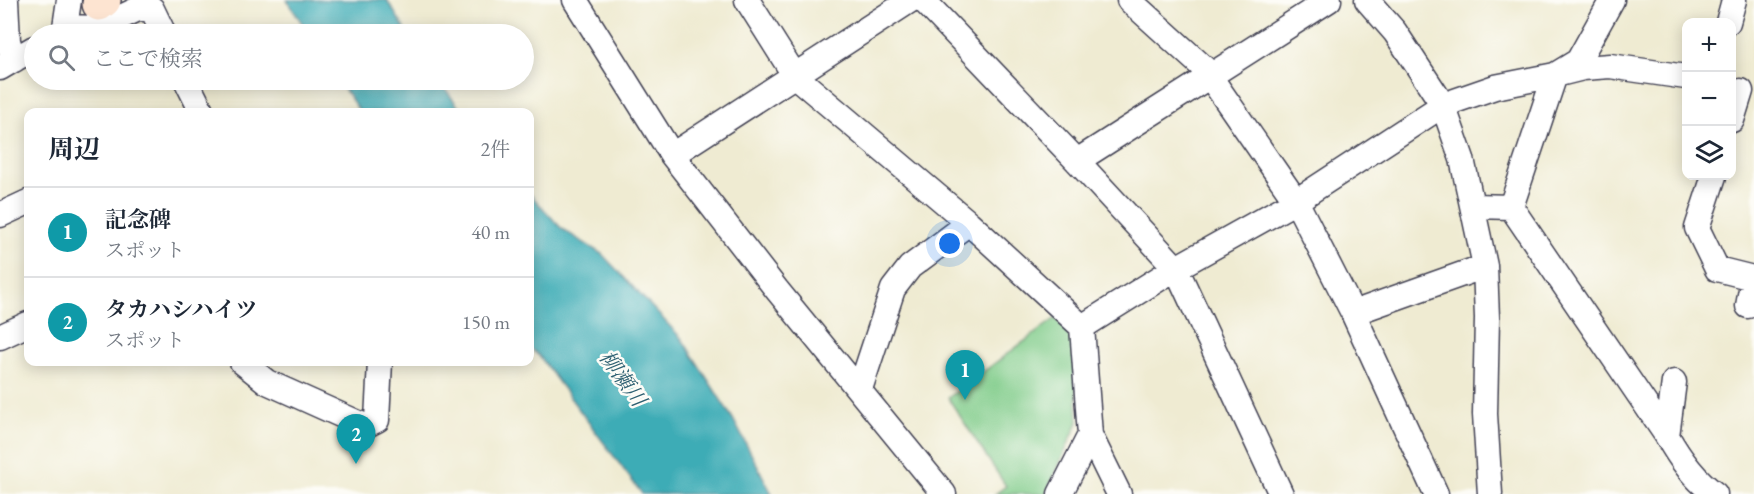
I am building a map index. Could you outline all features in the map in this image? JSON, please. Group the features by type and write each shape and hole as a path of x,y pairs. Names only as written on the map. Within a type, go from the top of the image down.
{"street":[{"path":"6,0 8,41 16,58"},
{"path":"575,0 672,155 777,290 944,494"},
{"path":"747,0 795,76 969,223 1082,327 1090,435 1119,494"},
{"path":"672,155 911,0"},
{"path":"923,0 1176,268 1281,494"},
{"path":"1129,0 1204,68 1296,201 1353,314 1436,494"},
{"path":"1077,161 1329,0"},
{"path":"1366,0 1395,32 1443,105 1462,159 1474,206 1485,266 1487,318 1485,414 1490,494"},
{"path":"1511,207 1555,75 1578,61 1612,0"},
{"path":"1729,18 1734,0"},
{"path":"67,24 90,2"},
{"path":"106,24 138,9 152,9 159,24"},
{"path":"1082,327 1176,268 1296,201 1443,105 1495,87 1583,68 1610,66 1682,76"},
{"path":"191,90 200,108"},
{"path":"1736,107 1742,91"},
{"path":"1713,180 1697,228 1717,269 1753,278 1748,306"},
{"path":"0,215 24,204"},
{"path":"1474,206 1511,207"},
{"path":"1511,207 1667,436 1680,460 1715,494"},
{"path":"860,389 893,289 910,267 969,223"},
{"path":"1353,314 1485,266"},
{"path":"0,337 24,326"},
{"path":"247,366 267,382 365,426 377,420 380,366"},
{"path":"1667,436 1674,382"},
{"path":"1060,494 1090,435"}],"green space":[{"path":"1056,318 1074,337 1078,422 1046,494 995,494 1006,486 948,398"}],"water":[{"path":"287,0 387,0 402,24 303,24"},
{"path":"345,90 446,90 459,108 357,108"},
{"name":"柳瀬川","path":"534,198 562,229 602,254 682,339 733,419 772,494 642,494 534,352"}],"place":[{"name":"記念碑","path":"965,400"},
{"name":"タカハシハイツ","path":"356,464"}]}
